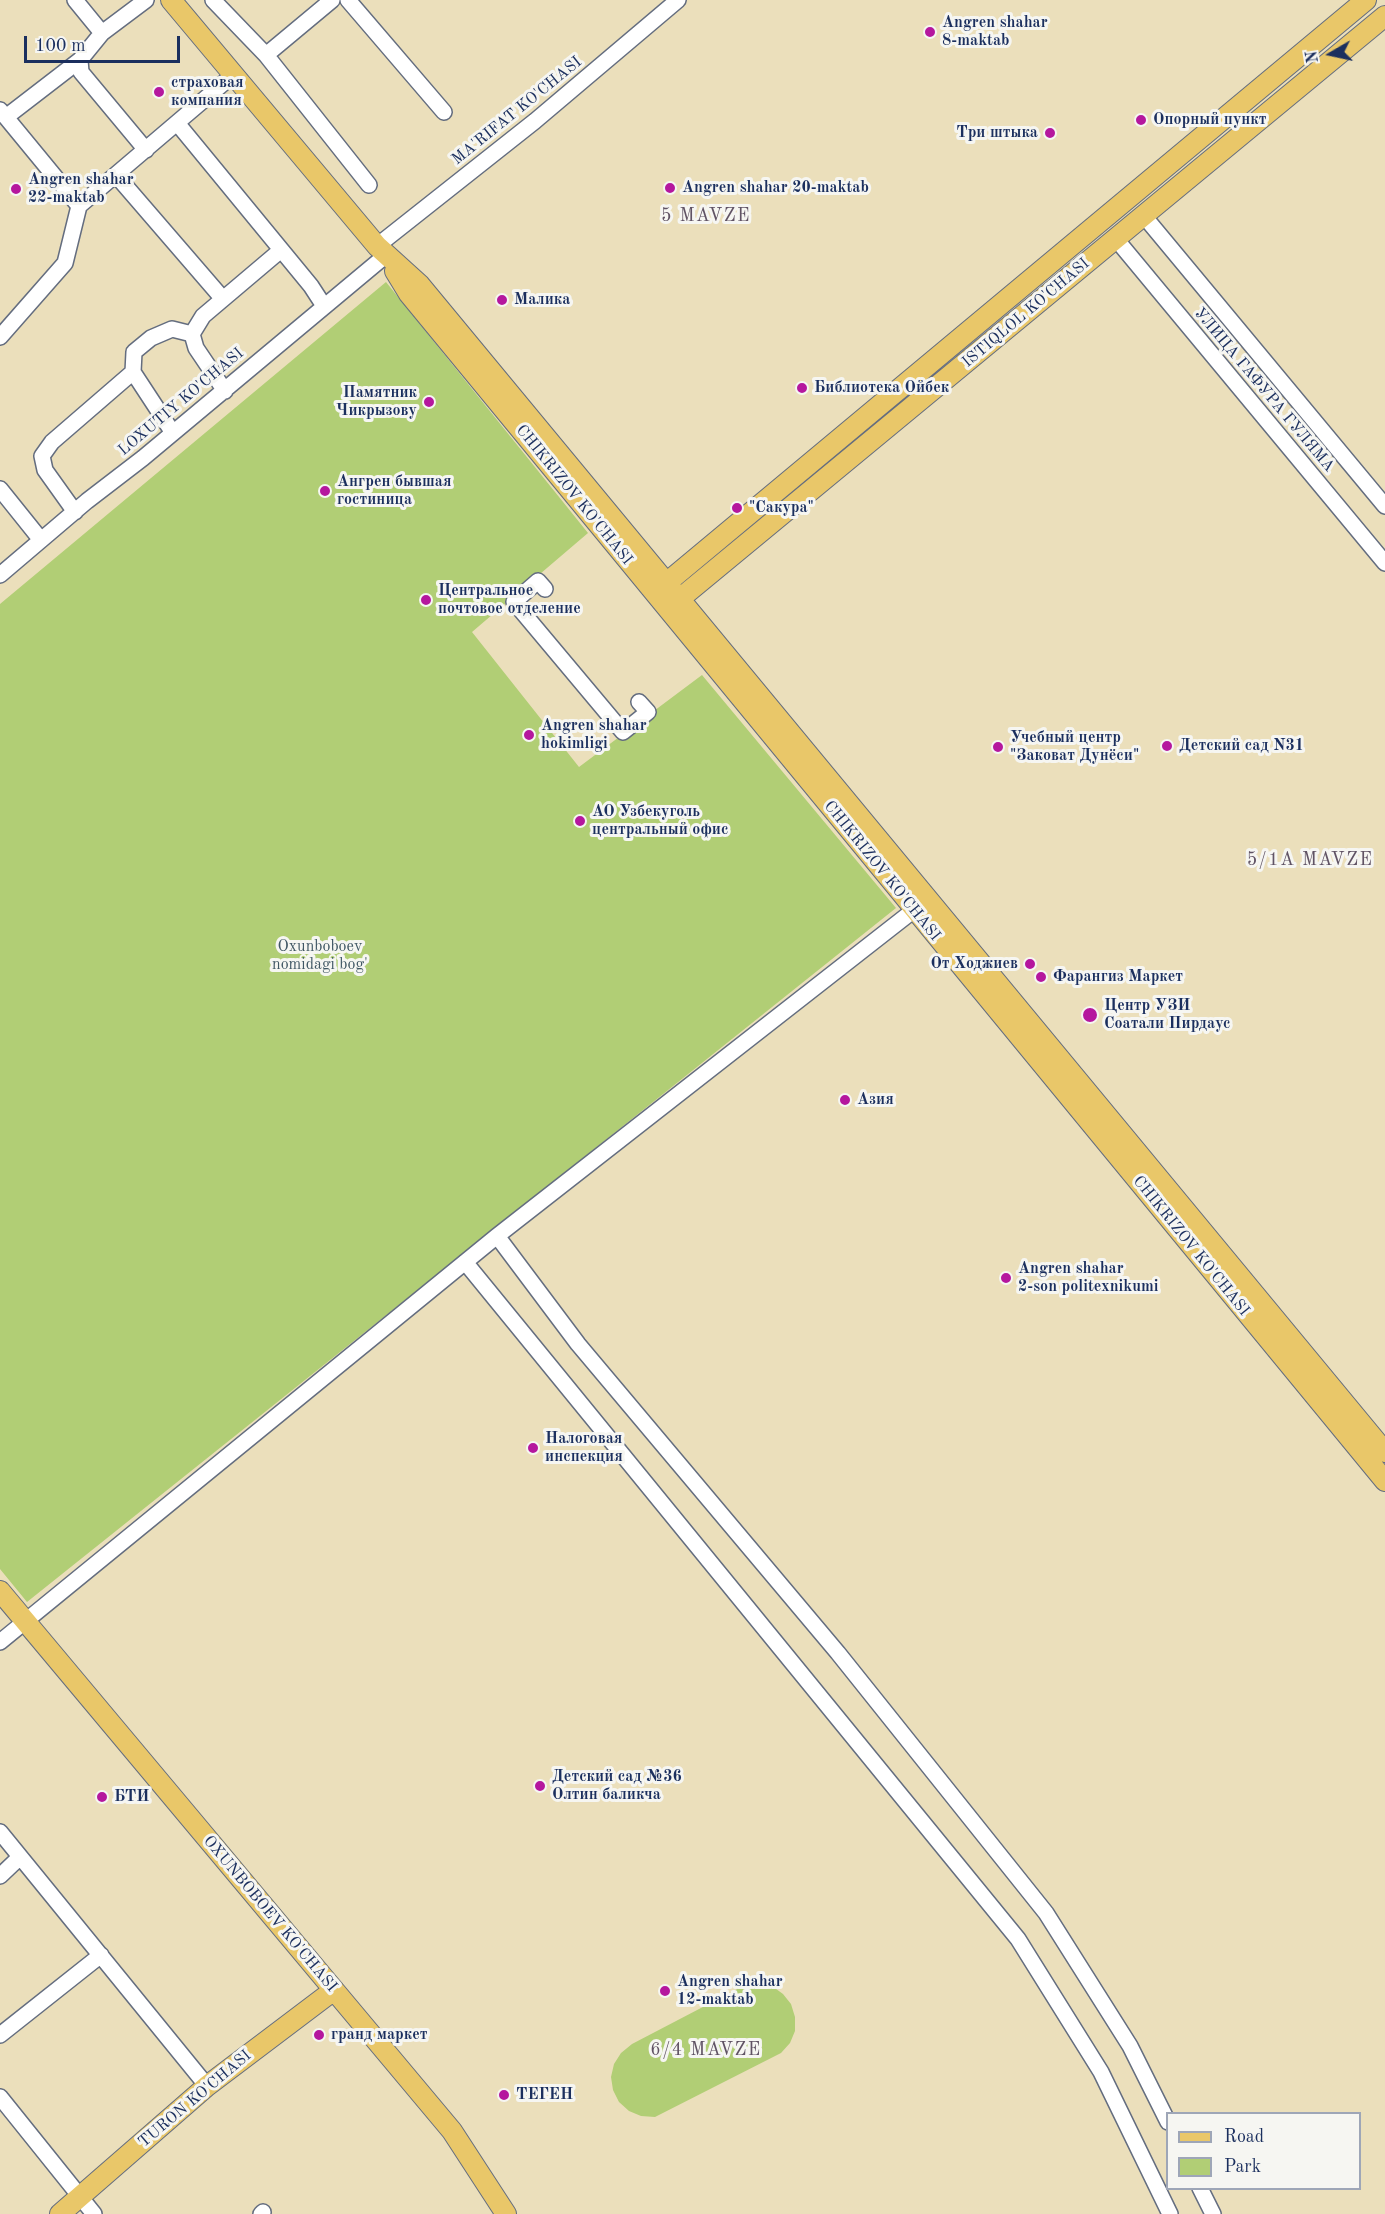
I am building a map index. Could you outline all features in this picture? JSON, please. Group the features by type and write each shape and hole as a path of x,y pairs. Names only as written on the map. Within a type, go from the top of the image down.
{"main road":[{"name":"CHIKRIZOV KO'CHASI","path":"171,0 381,251 420,285 673,604 1385,1452"},
{"name":"ISTIQLOL KO'CHASI","path":"660,588 1366,0"},
{"name":"ISTIQLOL KO'CHASI","path":"673,604 1385,16"},
{"path":"1179,156 1193,174"},
{"name":"CHIKRIZOV KO'CHASI","path":"708,646 914,910 1385,1481"},
{"name":"OXUNBOBOEV KO'CHASI","path":"0,1590 452,2131 506,2214"},
{"name":"TURON KO'CHASI","path":"60,2214 207,2086 334,1990"}],"street":[{"path":"75,0 102,33"},
{"path":"79,206 3,114 80,60 102,33 146,0"},
{"path":"213,0 266,55 369,185"},
{"path":"266,55 332,0"},
{"path":"348,0 444,112"},
{"name":"MA'RIFAT KO'CHASI","path":"381,251 678,0"},
{"path":"80,60 81,72 146,150"},
{"path":"0,337 65,263 79,206 233,75"},
{"path":"177,123 324,306"},
{"path":"116,175 222,299"},
{"path":"1144,216 1385,506"},
{"name":"УЛИЦА ГАФУРА ГУЛЯМА","path":"1116,239 1385,563"},
{"path":"225,391 196,348 192,334 203,316 281,250"},
{"name":"LOXUTIY KO'CHASI","path":"0,575 225,391 324,306 381,251"},
{"path":"173,433 134,372 134,352 151,338 172,329 192,334"},
{"path":"75,512 45,471 42,456 52,442 134,372"},
{"path":"0,489 41,540"},
{"path":"544,589 538,581 514,602 623,732 648,712 639,702"},
{"path":"0,1642 497,1236 914,910"},
{"path":"497,1236 578,1344 838,1653 1046,1913 1130,2046 1166,2120"},
{"path":"465,1262 1018,1939 1101,2072 1170,2214"},
{"path":"0,1832 207,2086"},
{"path":"0,1876 20,1857"},
{"path":"0,2035 101,1955"},
{"path":"3,2105 94,2214"},
{"path":"1201,2190 1213,2214"}],"green space":[{"name":"Oxunboboev nomidagi bog'","path":"386,282 588,533 472,632 579,767 702,675 896,908 27,1602 0,1569 0,604"},
{"path":"758,1983 772,1986 791,2004 795,2017 795,2031 790,2043 781,2053 655,2117 641,2116 629,2111 619,2102 613,2090 611,2077 614,2064 621,2053 632,2044 745,1985"}],"place":[{"name":"Angren shahar 8-maktab","path":"930,32"},
{"name":"страховая компания","path":"159,92"},
{"name":"Опорный пункт","path":"1141,120"},
{"name":"Три штыка","path":"1050,133"},
{"name":"Angren shahar 20-maktab","path":"670,188"},
{"name":"Angren shahar 22-maktab","path":"16,189"},
{"name":"Малика","path":"502,300"},
{"name":"Библиотека Ойбек","path":"802,388"},
{"name":"Памятник Чикрызову","path":"429,402"},
{"name":"Ангрен бывшая гостиница","path":"325,491"},
{"name":"\"Сакура\"","path":"737,508"},
{"name":"Центральное почтовое отделение","path":"426,600"},
{"name":"Angren shahar hokimligi","path":"529,735"},
{"name":"Детский сад N31","path":"1167,746"},
{"name":"Учебный центр \"Заковат Дунёси\"","path":"998,747"},
{"name":"АО Узбекуголь центральный офис","path":"580,821"},
{"name":"От Ходжиев","path":"1030,964"},
{"name":"Фарангиз Маркет","path":"1041,977"},
{"name":"Центр УЗИ Соатали Пирдаус","path":"1090,1015"},
{"name":"Азия","path":"845,1100"},
{"name":"Angren shahar 2-son politexnikumi","path":"1006,1278"},
{"name":"Налоговая инспекция","path":"533,1448"},
{"name":"Детский сад №36 Олтин баликча","path":"540,1786"},
{"name":"БТИ","path":"102,1797"},
{"name":"Angren shahar 12-maktab","path":"665,1991"},
{"name":"гранд маркет","path":"319,2035"},
{"name":"ТЕГЕН","path":"504,2095"}],"district":[{"name":"5 MAVZE","path":"706,216"},
{"name":"5/1A MAVZE","path":"1310,860"},
{"name":"6/4 MAVZE","path":"706,2050"}]}
